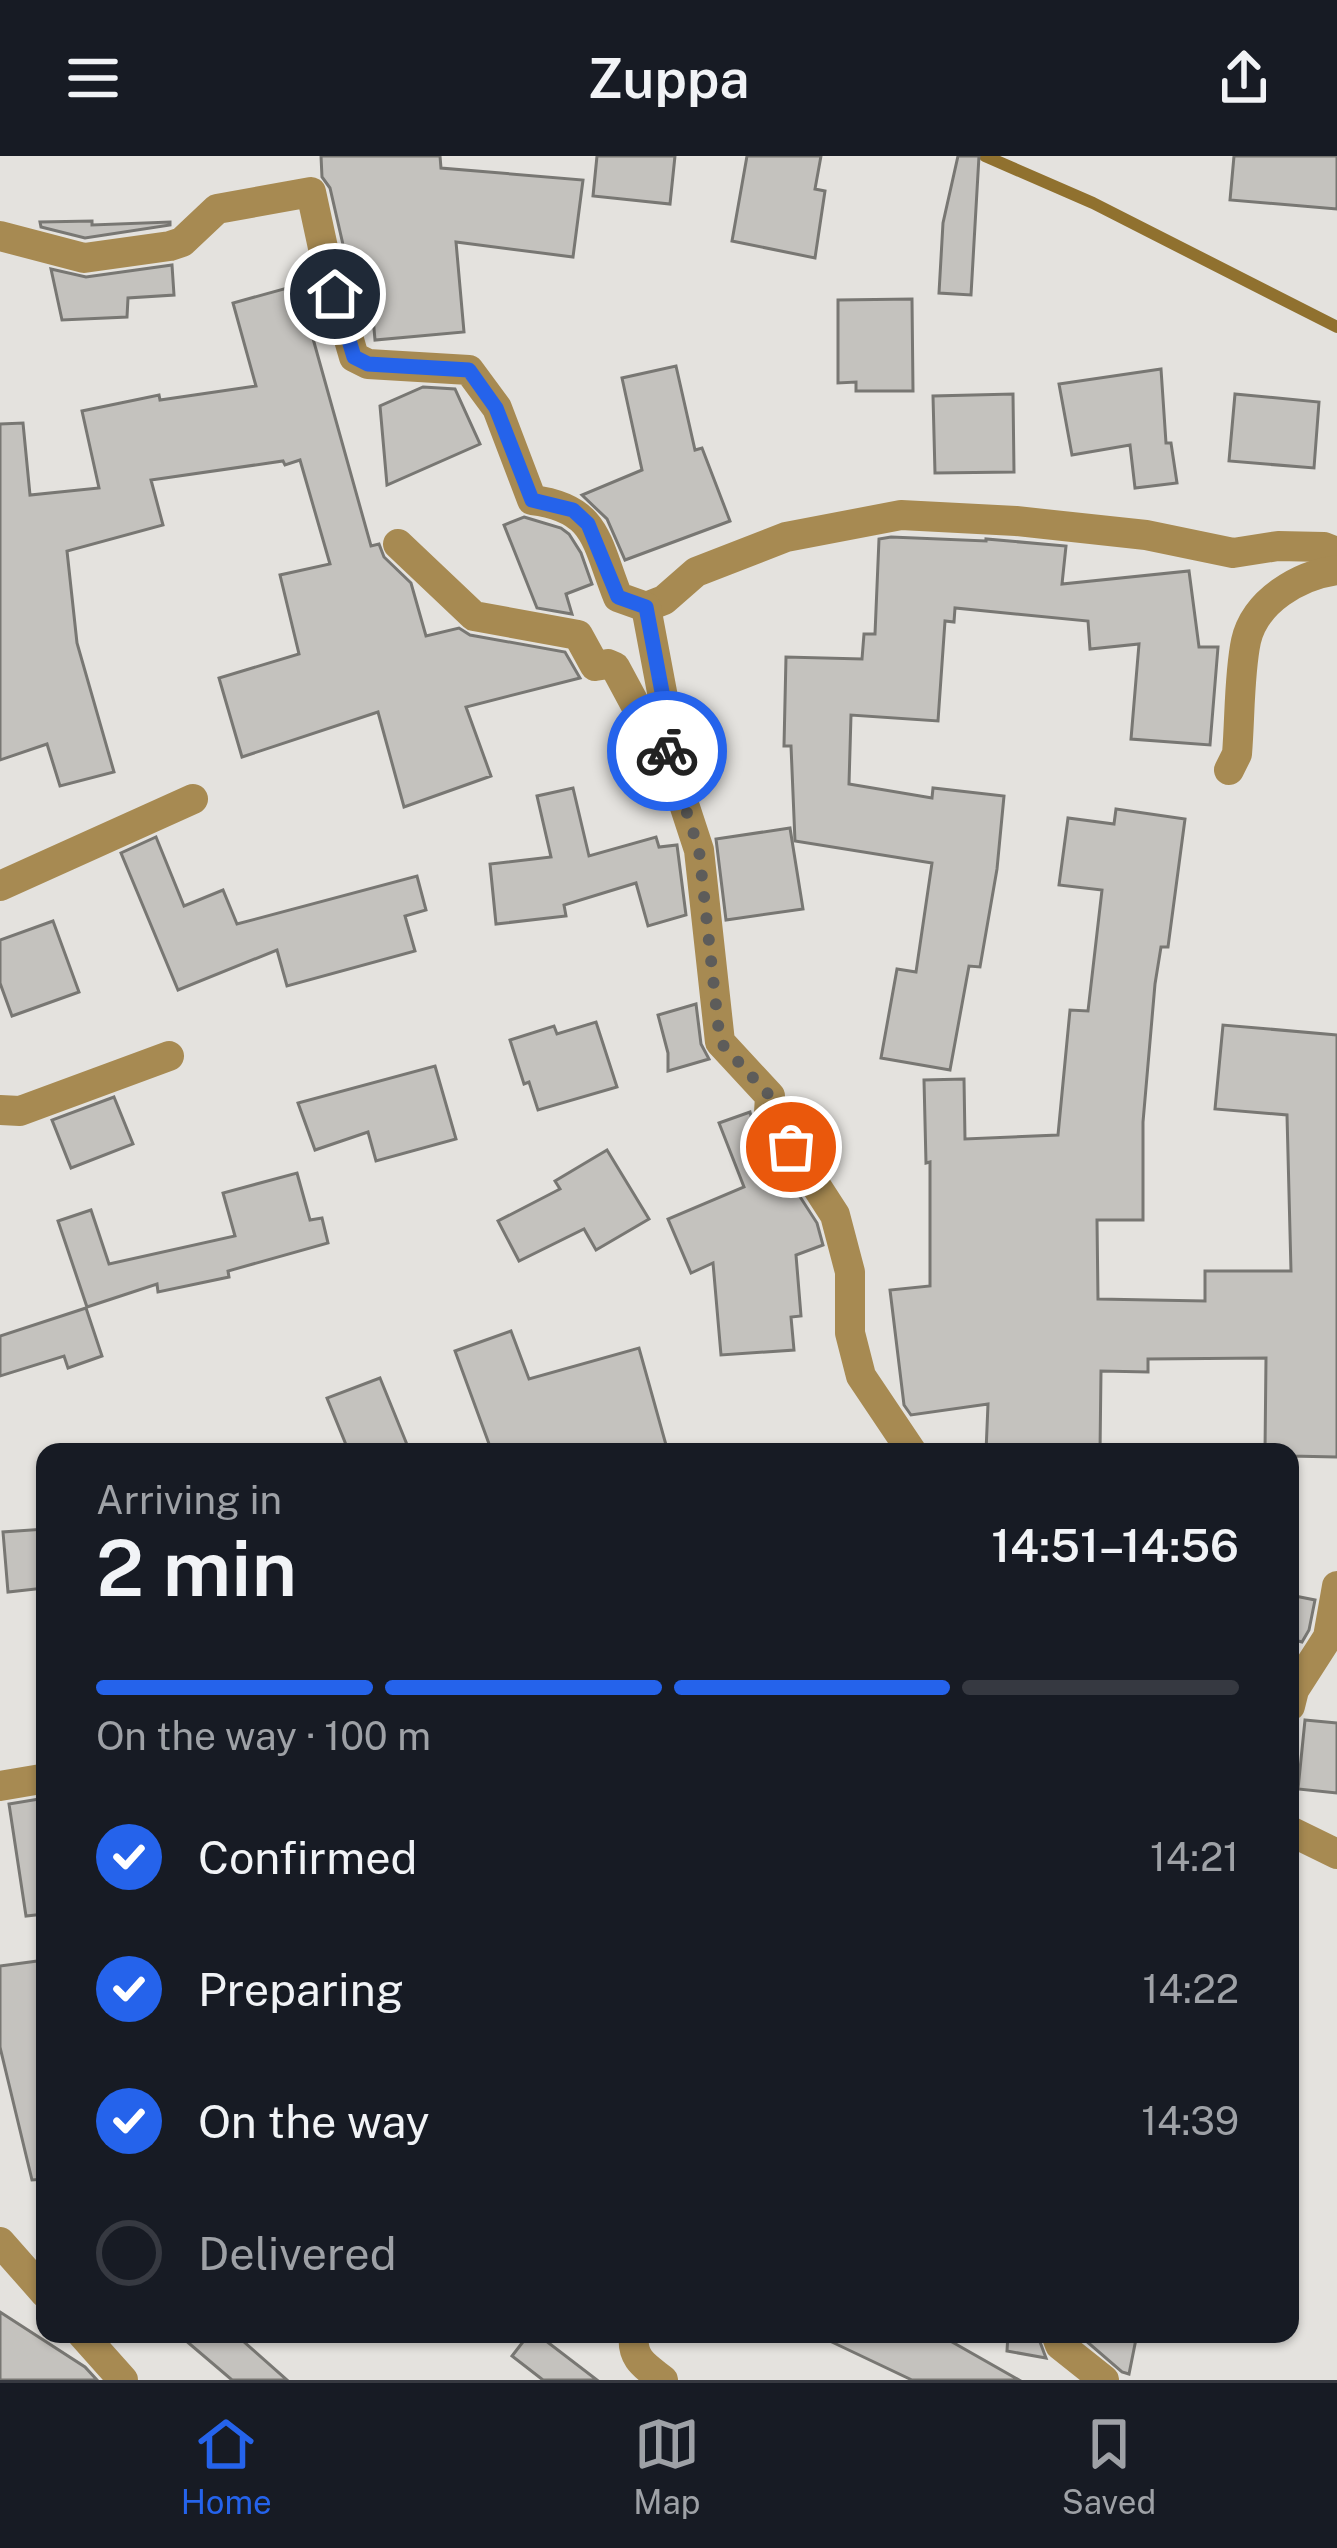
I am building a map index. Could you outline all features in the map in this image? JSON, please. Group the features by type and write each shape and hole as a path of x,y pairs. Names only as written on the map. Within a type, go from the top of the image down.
{"street":[{"path":"0,236 84,258 170,246 182,242 217,209 311,192 354,357 368,364 469,370 496,408 532,500 573,510 588,524 618,597 646,607 664,600 697,572 787,537 901,515 1038,523 1233,553 1278,546 1337,552"},
{"path":"398,544 474,616 578,635 595,666 615,667 636,706 658,724 699,850 720,1042 770,1096 769,1113 835,1215 850,1271 850,1333 861,1376 906,1443"},
{"path":"1228,770 1237,754 1246,638 1261,608 1317,573 1337,570"},
{"path":"646,607 665,708 658,724"},
{"path":"0,886 193,799"},
{"path":"0,1110 20,1111 169,1056"},
{"path":"1299,1682 1328,1637 1337,1586"},
{"path":"0,1786 36,1780"},
{"path":"1299,1835 1337,1854"},
{"path":"0,2242 36,2283"},
{"path":"90,2343 123,2380"},
{"path":"634,2343 640,2363 663,2380"},
{"path":"1059,2343 1104,2380"}],"building":[{"path":"321,156 440,156 441,168 583,180 573,257 456,242 464,332 375,340 368,260 347,262 330,188 322,177"},
{"path":"597,156 675,156 670,204 593,196"},
{"path":"747,156 821,156 815,189 825,191 815,258 732,241"},
{"path":"958,156 979,156 971,295 939,293 943,223"},
{"path":"1234,156 1337,156 1337,209 1230,200"},
{"path":"92,221 92,225 170,225 85,238 41,227 40,222"},
{"path":"172,265 174,295 128,298 127,317 62,320 51,269 86,277"},
{"path":"298,285 371,546 379,544 384,557 411,583 426,636 459,628 470,635 565,652 580,678 466,707 491,776 404,807 378,712 242,757 219,678 299,654 280,575 330,564 300,460 285,465 283,461 151,480 163,525 67,551 77,643 114,772 60,786 47,744 0,760 0,424 23,423 30,495 99,488 82,411 159,395 160,400 256,386 233,303"},
{"path":"912,299 913,391 856,391 856,382 838,383 838,300"},
{"path":"676,366 695,450 702,448 730,521 625,560 607,519 582,495 642,470 622,378"},
{"path":"1161,369 1166,443 1171,443 1177,483 1135,488 1130,445 1072,455 1059,384"},
{"path":"423,387 455,389 480,444 387,485 380,406"},
{"path":"1013,394 1014,472 935,473 933,396"},
{"path":"1235,394 1319,402 1314,468 1229,461"},
{"path":"524,517 561,528 581,553 592,584 566,594 572,614 537,608 504,525"},
{"path":"879,539 1066,546 1062,584 1189,571 1199,647 1218,647 1210,745 1131,739 1139,644 1090,649 1088,621 955,608 954,622 945,621 938,721 851,715 849,784 932,798 933,788 1004,796 980,967 969,966 950,1070 881,1058 897,969 916,972 932,863 795,841 791,746 784,746 786,657 862,659 864,634 875,634"},
{"path":"573,788 589,856 656,837 659,847 677,845 686,915 648,926 636,883 564,905 566,916 496,924 490,864 551,857 537,796"},
{"path":"1116,809 1185,819 1168,947 1161,947 1155,984 1143,1122 1143,1220 1097,1220 1098,1299 1205,1301 1205,1271 1291,1271 1287,1115 1215,1109 1223,1025 1337,1035 1337,1457 1299,1456 1299,1443 1265,1443 1266,1358 1148,1359 1148,1372 1101,1371 1100,1443 986,1443 988,1404 911,1415 904,1405 890,1290 930,1286 930,1162 926,1163 924,1080 964,1079 965,1139 1058,1135 1070,1010 1088,1011 1102,890 1059,885 1068,818 1114,824"},
{"path":"790,828 803,909 726,920 716,839"},
{"path":"156,837 184,906 223,890 237,924 417,876 426,910 405,916 415,951 287,986 277,950 178,990 121,853"},
{"path":"53,921 79,992 12,1016 0,983 0,940"},
{"path":"696,1004 701,1044 709,1059 668,1071 658,1015"},
{"path":"596,1022 617,1087 538,1110 510,1040 554,1026 557,1034"},
{"path":"435,1066 456,1139 376,1161 368,1132 315,1150 298,1103"},
{"path":"114,1097 133,1144 71,1168 52,1120"},
{"path":"750,1112 753,1124 817,1223 823,1245 796,1255 801,1316 791,1317 794,1350 721,1355 713,1263 691,1273 668,1219 744,1187 719,1123"},
{"path":"607,1150 649,1219 596,1250 584,1229 519,1261 498,1221 560,1189 555,1181"},
{"path":"297,1173 310,1220 322,1218 328,1243 228,1271 229,1277 158,1292 157,1284 87,1307 58,1221 91,1210 109,1264 235,1236 223,1193"},
{"path":"86,1308 102,1356 68,1368 64,1356 0,1376 0,1336"},
{"path":"511,1331 529,1379 639,1348 665,1443 489,1443 455,1351"},
{"path":"380,1378 406,1443 345,1443 327,1398"},
{"path":"36,1530 36,1589 8,1592 3,1532"},
{"path":"1299,1597 1315,1600 1299,1641"},
{"path":"1305,1720 1337,1723 1337,1793 1299,1789"},
{"path":"36,1800 36,1915 26,1916 9,1804"},
{"path":"36,1961 36,2180 32,2180 0,2047 0,1966"},
{"path":"0,2312 36,2335 36,2343 48,2343 97,2380 0,2380"},
{"path":"189,2343 245,2343 287,2380 232,2380"},
{"path":"522,2343 549,2343 597,2380 543,2380 512,2356"},
{"path":"834,2343 954,2343 1019,2380 912,2380"},
{"path":"1007,2343 1040,2343 1046,2358 1007,2351"},
{"path":"1088,2343 1135,2343 1129,2374"}],"waterway":[{"path":"985,156 1093,203 1337,327"}],"way so far":[{"path":"667,751 699,850 720,1042 770,1096 769,1113 791,1147"}],"route":[{"path":"335,294 354,357 368,364 469,370 496,408 532,500 573,510 588,524 618,597 646,607 665,708 658,724 667,751"}]}
